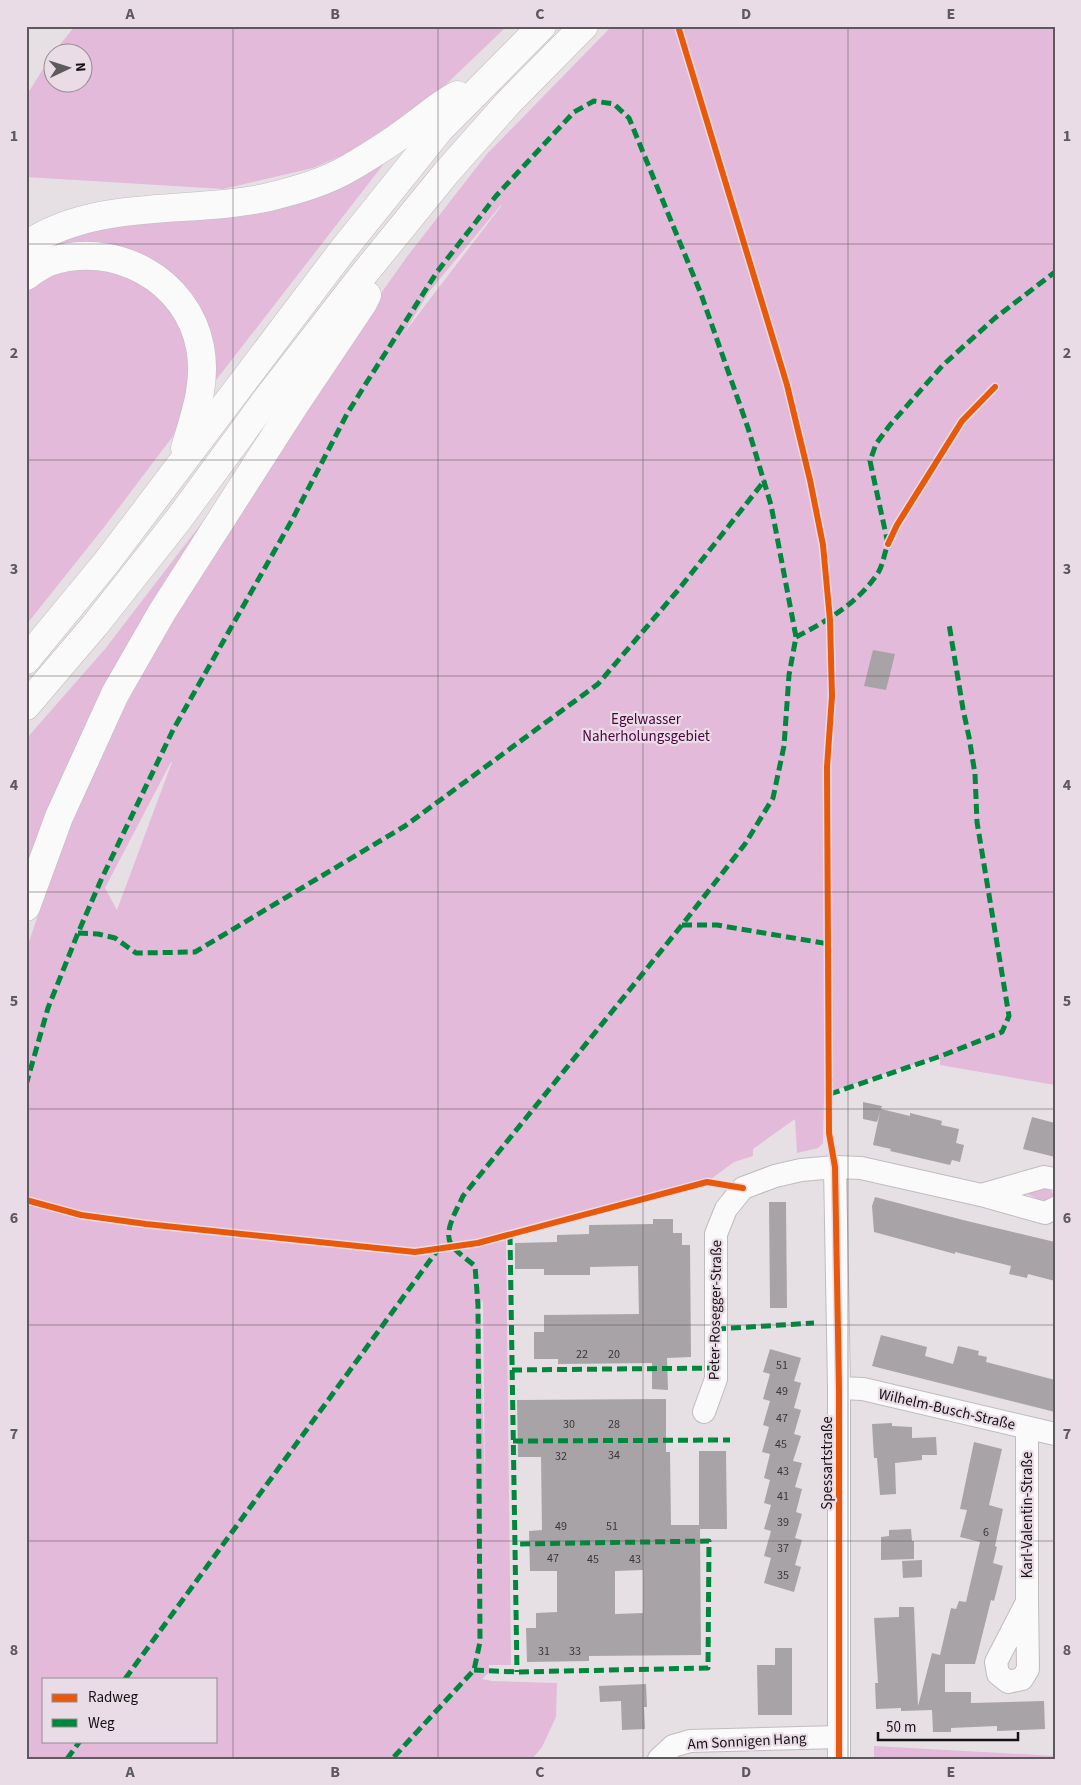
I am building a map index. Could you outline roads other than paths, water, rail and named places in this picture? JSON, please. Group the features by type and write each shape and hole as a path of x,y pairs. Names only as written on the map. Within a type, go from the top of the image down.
{"highway":[{"path":"26,660 73,604 342,251 440,128 542,26"},
{"path":"26,706 96,625 178,520 269,396 446,173 508,103 584,26"},
{"path":"26,245 54,230 85,220 128,211 268,197 314,184 350,168 416,124 436,107 494,74"},
{"path":"26,907 59,817 115,694 162,612 294,406 363,303 387,245"},
{"path":"26,276 49,263 95,256 110,258 126,262 146,271 164,284 180,301 192,321 200,346 203,376 199,401 181,464"}],"street":[{"name":"Peter-Rosegger-Straße","path":"704,1412 716,1379 716,1234 726,1209 743,1188 775,1176 801,1170 835,1167 861,1168 980,1195 1045,1213 1055,1208"},
{"name":"Spessartstraße","path":"835,1167 839,1388 839,1748"},
{"path":"980,1195 1044,1177 1055,1179"},
{"name":"Wilhelm-Busch-Straße","path":"839,1388 863,1389 1055,1434"},
{"name":"Karl-Valentin-Straße","path":"1027,1428 1027,1602"},
{"name":"Am Sonnigen Hang","path":"659,1759 673,1746 690,1741 746,1749 839,1748"}],"park label":[{"name":"Egelwasser Naherholungsgebiet","path":"646,728"}]}
